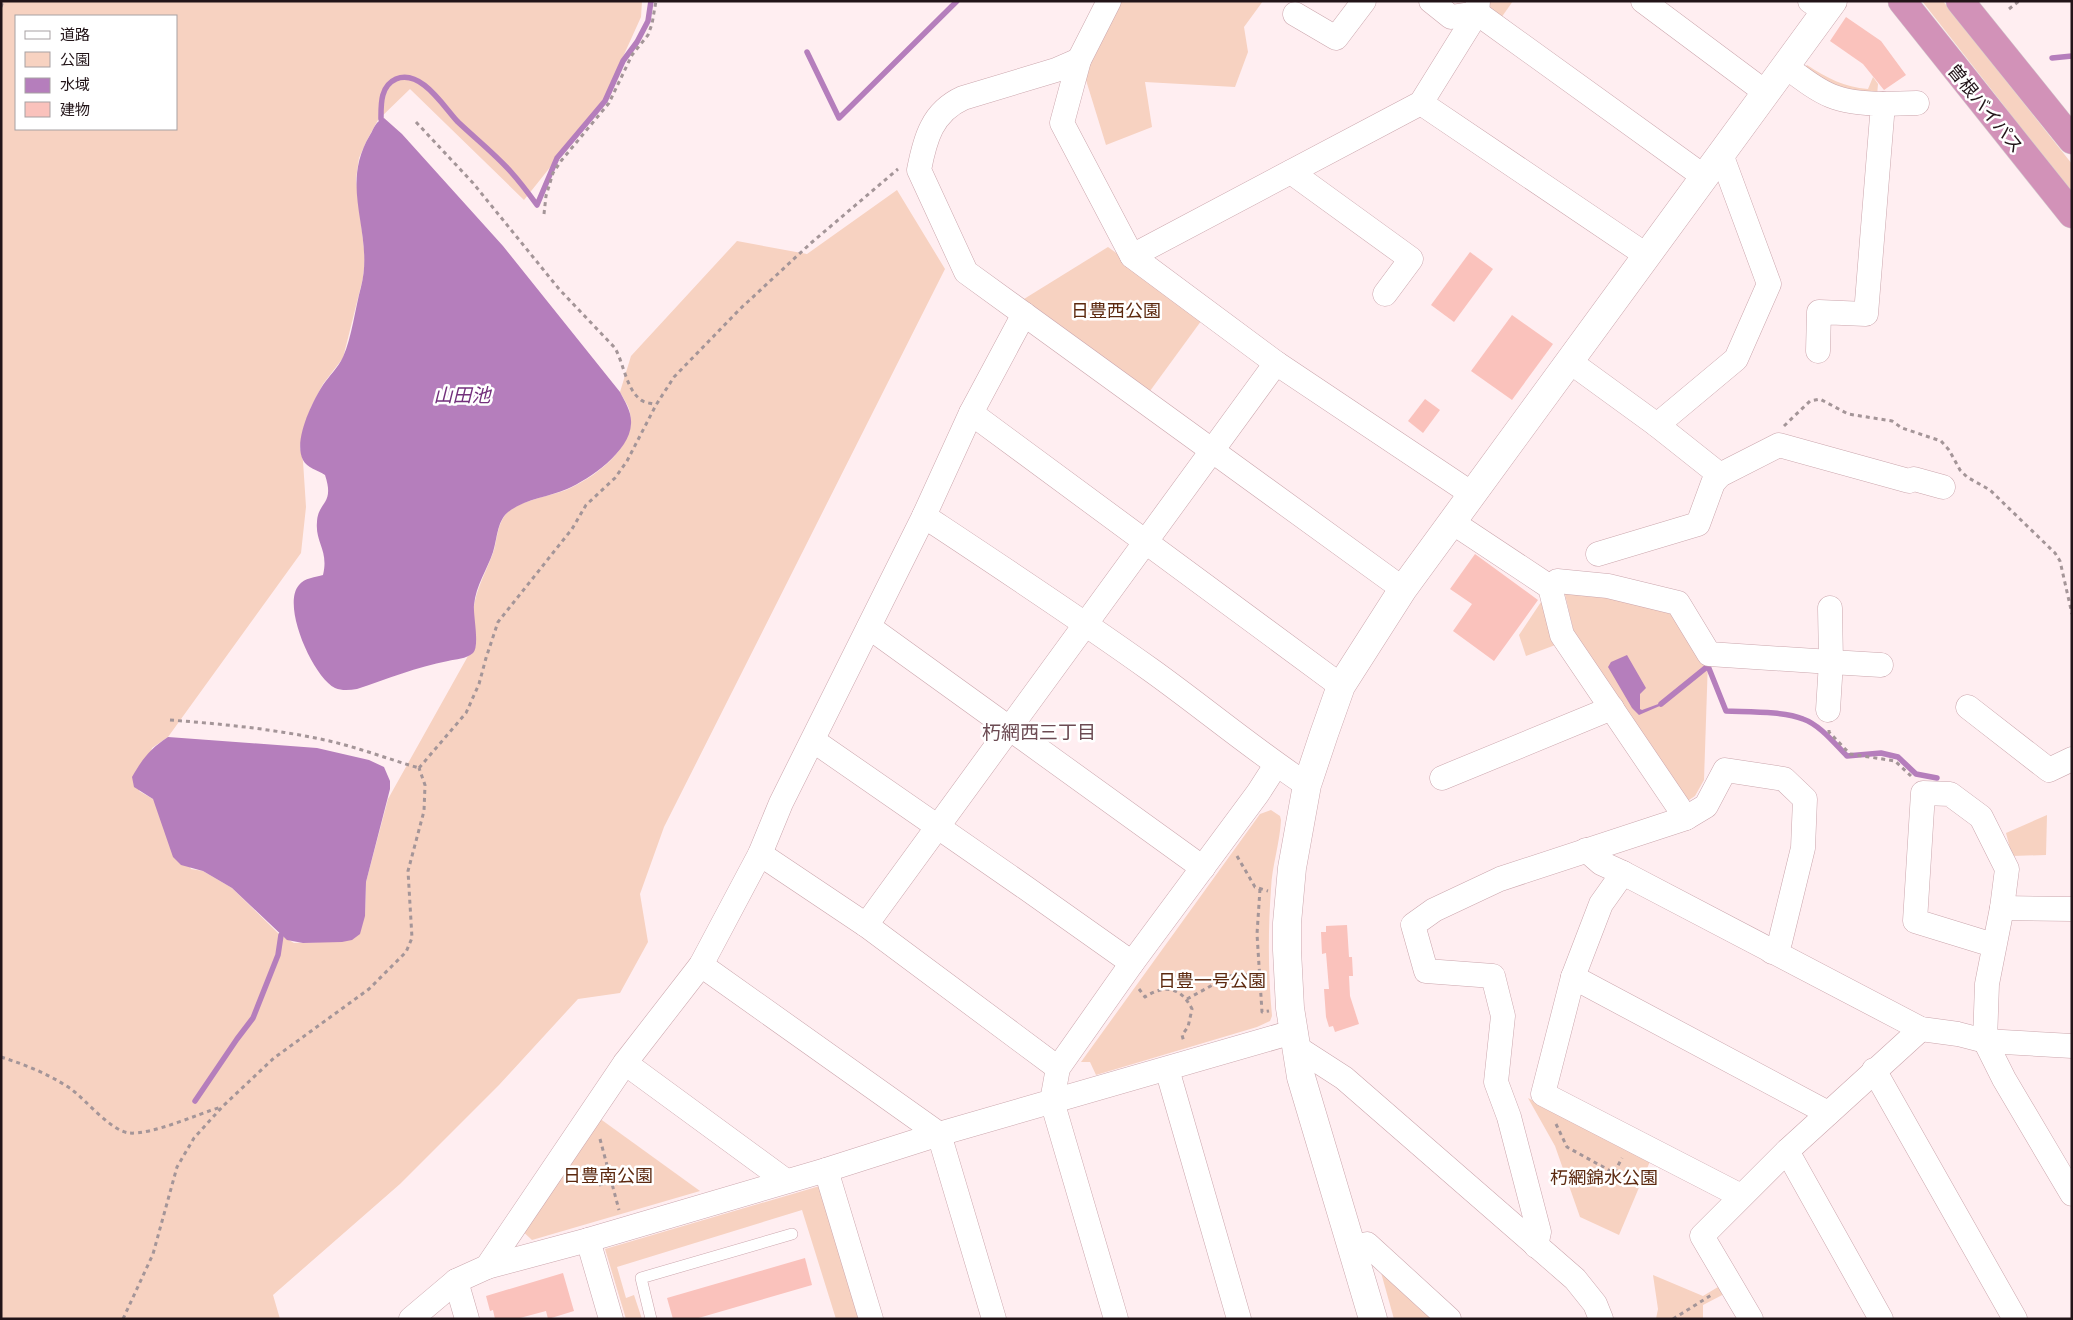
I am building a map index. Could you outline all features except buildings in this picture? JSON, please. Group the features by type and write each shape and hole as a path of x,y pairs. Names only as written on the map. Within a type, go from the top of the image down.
{"highway":[{"name":"曽根バイパス","path":"1902,1 2072,214"},
{"path":"1960,1 2072,140"}],"street":[{"path":"1109,1 1079,60 1062,123 1132,256 1276,363 1472,494"},
{"path":"1295,14 1336,38 1364,1"},
{"path":"1431,1 1451,17 1477,7"},
{"path":"1643,1 1765,92"},
{"path":"1373,1319 1301,1077 1294,1039 1286,950 1287,923 1292,868 1307,785 1341,686 1402,589 1785,66 1823,5"},
{"path":"1132,256 1421,103 1477,7"},
{"path":"1477,7 1703,176"},
{"path":"1079,60 1056,70 951,104 935,119 919,170 966,272 1402,589"},
{"path":"1785,66 1819,92 1838,100 1883,104 1917,103"},
{"path":"1421,103 1646,255"},
{"path":"1818,350 1819,312 1866,314 1883,104"},
{"path":"1657,425 1736,359 1769,284 1721,154"},
{"path":"1291,172 1411,259 1386,294"},
{"path":"488,1267 625,1063 701,965 760,854 781,803 814,741 924,516 971,413 1024,314"},
{"path":"1569,361 1657,425 1720,475"},
{"path":"866,925 1276,363"},
{"path":"971,413 1341,686"},
{"path":"1598,554 1698,524 1713,483 1720,475 1779,445 1909,481 1914,479 1943,487"},
{"path":"924,516 1086,623 1307,785"},
{"path":"1452,522 1550,586 1562,635 1686,818"},
{"path":"1550,586 1557,581 1608,586 1678,603 1709,654 1881,665"},
{"path":"1828,710 1831,662 1830,608"},
{"path":"869,627 1203,868"},
{"path":"1968,707 2049,770 2072,759"},
{"path":"1442,778 1612,708"},
{"path":"814,741 1026,888 1128,969"},
{"path":"1116,1319 1052,1101 1058,1068 1276,764"},
{"path":"1536,1246 1539,1232 1509,1117 1496,1082 1503,1016 1493,976 1426,971 1413,925 1434,910 1500,879 1686,818 1706,806 1725,770 1784,779 1805,800 1802,848 1780,942 1772,952"},
{"path":"1993,945 1915,921 1923,793 1950,794 1981,817 2007,869 2002,908 1993,945 1987,984 1985,1041 2004,1079 2072,1194"},
{"path":"1586,850 1601,863 1921,1029 1958,1034 1985,1041 2072,1046"},
{"path":"760,854 866,925 1058,1068"},
{"path":"1623,873 1601,904 1573,977 1543,1094 1741,1196"},
{"path":"2002,908 2072,908"},
{"path":"701,965 939,1134 994,1319"},
{"path":"1573,977 1828,1113"},
{"path":"1751,1319 1702,1236 1787,1151 1921,1029"},
{"path":"411,1319 456,1281 488,1267 588,1240 826,1170 1052,1101 1190,1062 1294,1039"},
{"path":"1294,1039 1344,1078 1575,1279 1595,1304 1602,1319"},
{"path":"625,1063 786,1181"},
{"path":"1167,1069 1239,1319"},
{"path":"1874,1070 2015,1319"},
{"path":"1787,1151 1881,1319"},
{"path":"826,1170 871,1319"},
{"path":"588,1240 611,1319"},
{"path":"1352,1248 1367,1244 1448,1319"},
{"path":"456,1281 467,1319"}],"lane":[{"path":"651,1319 641,1278 792,1234"}],"path":[{"path":"1,7 3,1"},
{"path":"544,214 546,196 553,173 561,160 609,103 632,55 648,35 656,1"},
{"path":"2009,9 2019,1"},
{"path":"416,122 473,183 559,289 615,348 621,358 632,390 642,401 656,405"},
{"path":"419,768 466,713 479,684 498,622 572,529 586,505 615,478 627,461 656,405 674,377 740,309 811,243 909,160 922,156"},
{"path":"1828,710 1830,711 1829,732 1850,754 1896,760 1919,783 1923,793"},
{"path":"170,720 239,726 324,740 419,768"},
{"path":"123,1319 153,1254 177,1167 194,1138 274,1058 369,989 406,952 412,938 408,871 424,811 425,785 419,768"},
{"path":"1234,852 1255,887 1260,890 1257,934 1262,1012 1276,1010"},
{"path":"1128,969 1134,982 1145,997 1165,989 1179,992 1187,1000 1192,1009 1191,1017 1188,1027 1182,1035 1190,1062"},
{"path":"1187,1000 1229,976 1259,974"},
{"path":"1,1057 33,1068 62,1084 84,1099 116,1128 128,1133 154,1129 224,1106"},
{"path":"1543,1094 1567,1147 1614,1173 1624,1153"},
{"path":"588,1118 596,1125 624,1229"},
{"path":"599,1185 612,1182"},
{"path":"1673,1319 1692,1306"}],"green space":[{"path":"1,1 642,1 641,17 603,101 524,200 410,89 378,120 367,140 359,158 356,179 365,258 363,278 343,358 323,384 311,407 303,430 300,448 303,461 306,507 301,553 168,737 152,748 139,791 153,799 191,869 203,871 232,888 279,934 294,943 321,942 365,916 366,882 388,799 468,656 475,648 476,639 473,619 475,600 494,550 503,518 511,509 534,499 577,485 600,470 620,450 630,426 630,413 620,392 631,356 737,241 807,254 897,190 945,269 664,827 640,894 648,942 620,993 578,999 499,1085 400,1184 273,1295 280,1319 1,1319"},
{"path":"1099,1 1263,1 1244,27 1248,52 1235,87 1145,82 1152,127 1106,145 1077,51"},
{"path":"1482,1 1513,1 1501,18"},
{"path":"1922,1 1943,1 2072,164 2072,201 2055,181 2005,107"},
{"path":"1807,65 1836,81 1859,88 1868,89 1873,77 1878,84 1877,96 1841,92 1805,67"},
{"name":"日豊西公園","path":"1108,247 1204,317 1150,391 1024,299"},
{"path":"1563,586 1672,606 1708,660 1704,780 1695,796 1686,802 1575,637"},
{"path":"1547,593 1558,644 1526,656 1519,635"},
{"name":"日豊一号公園","path":"1271,810 1280,816 1281,820 1270,905 1269,968 1272,1016 1270,1021 1257,1027 1096,1075 1090,1062 1081,1062 1260,814"},
{"path":"2047,815 2046,855 2012,856 2006,833"},
{"name":"朽網錦水公園","path":"1528,1098 1651,1159 1619,1235 1580,1217 1555,1146"},
{"name":"日豊南公園","path":"599,1118 700,1191 532,1240 518,1227"},
{"path":"823,1185 864,1319 836,1319 802,1210 617,1267 626,1298 634,1295 642,1319 626,1319 605,1249"},
{"path":"1380,1269 1439,1319 1394,1319"},
{"path":"1653,1275 1703,1296 1723,1284 1728,1292 1703,1305 1703,1319 1656,1319 1658,1309"}],"water":[{"name":"山田池","path":"384,118 402,134 503,246 620,392 629,411 631,424 624,444 597,471 567,489 528,501 513,508 501,521 493,552 475,598 476,644 473,653 464,658 425,666 357,689 343,690 335,688 326,681 309,656 302,640 294,608 294,595 299,585 307,579 323,575 324,559 318,536 317,522 328,492 325,475 310,467 303,460 300,443 309,411 323,385 341,361 351,332 364,267 357,174 361,155 370,135 377,123"},
{"path":"1627,655 1646,688 1640,694 1640,709 1642,710 1661,703 1662,705 1639,715 1632,708 1608,667 1611,662"},
{"path":"168,737 317,748 369,760 384,767 390,781 390,789 366,882 365,916 360,934 352,940 342,942 303,943 287,940 232,888 203,871 181,865 173,857 153,799 134,787 132,777 147,754"}],"waterway":[{"path":"381,119 382,96 387,86 396,79 405,77 414,79 431,91 458,122 505,165 537,205 557,158 605,101 623,61 637,42 648,21 651,1"},
{"path":"807,52 839,118 957,1"},
{"path":"2052,58 2072,56"},
{"path":"1661,704 1708,666 1726,711 1765,712 1795,716 1815,725 1847,756 1881,753 1898,757 1916,774 1937,778"},
{"path":"195,1101 253,1018 278,955 281,935"}],"district":[{"name":"朽網西三丁目","path":"1039,732"}]}
